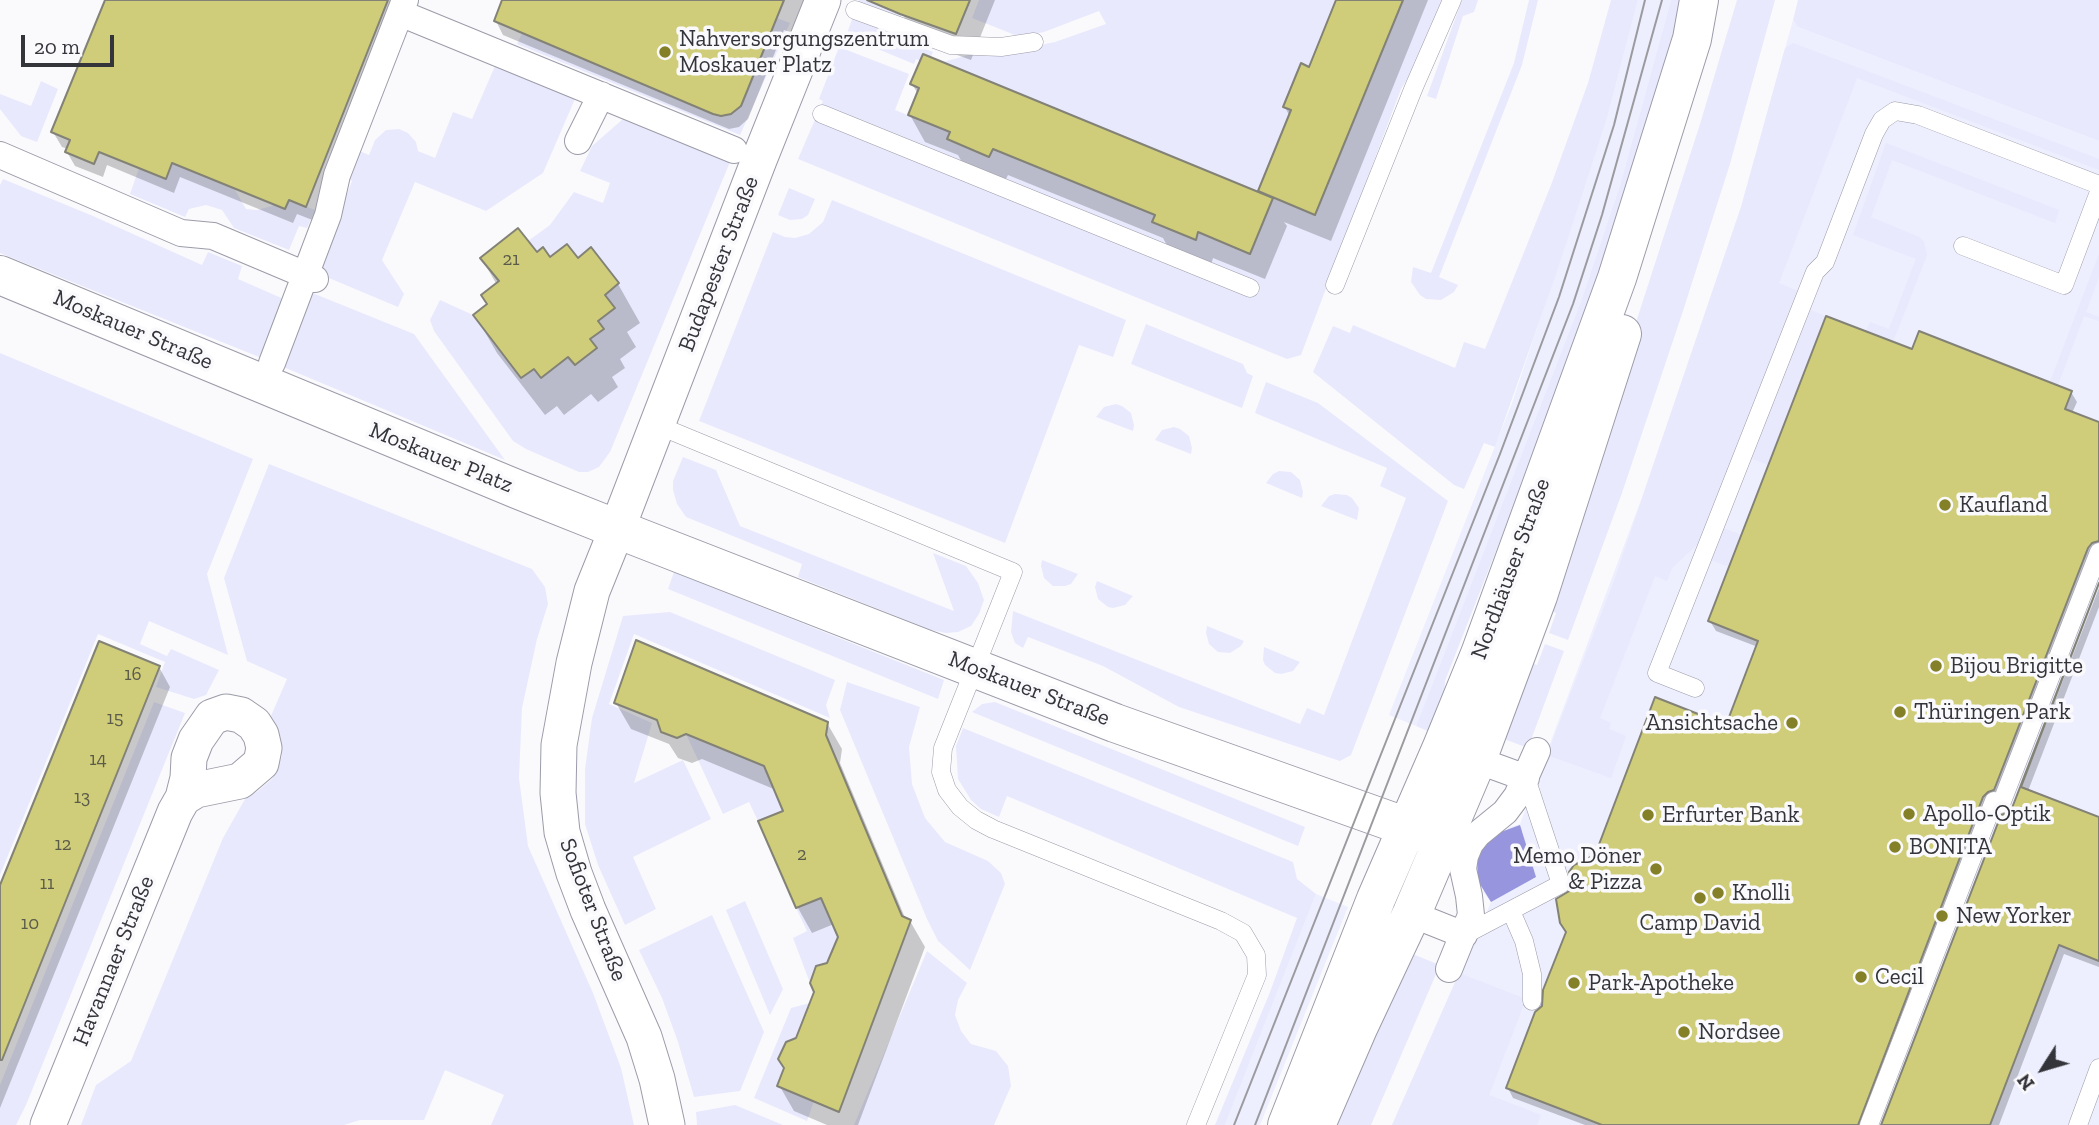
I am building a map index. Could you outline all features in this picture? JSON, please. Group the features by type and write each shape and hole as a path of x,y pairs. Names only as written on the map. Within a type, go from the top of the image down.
{"main road":[{"name":"Nordhäuser Straße","path":"1287,1125 1366,924 1480,654 1617,278 1692,38 1699,0"},
{"name":"Nordhäuser Straße","path":"1316,1125 1412,914 1477,760 1538,596 1678,159 1722,0"},
{"name":"Moskauer Straße","path":"0,275 269,374"},
{"name":"Moskauer Platz","path":"269,374 617,529"},
{"name":"Moskauer Straße","path":"617,529 1128,727 1443,840"}],"street":[{"path":"269,374 310,277 337,175 402,6 601,95 747,155"},
{"name":"Budapester Straße","path":"617,529 657,425 747,155 854,6"},
{"path":"578,141 601,95"},
{"path":"0,155 181,233 213,236 310,277"},
{"name":"Sofioter Straße","path":"617,529 592,591 580,637 559,745 558,793 562,832 574,873 644,1037 667,1125"},
{"path":"1449,968 1471,915 1463,869 1465,856 1478,834 1504,812 1517,796 1537,751"},
{"path":"1485,763 1526,778"},
{"name":"Havannaer Straße","path":"48,1125 175,812 183,799"},
{"path":"1424,919 1464,935"}],"lane":[{"path":"1335,285 1452,0"},
{"path":"854,6 951,45 1001,47 1034,42"},
{"path":"1695,688 1657,673 1815,272 1825,262 1874,134 1882,120 1895,111 1918,115 2099,185"},
{"path":"822,114 1250,288"},
{"path":"1963,246 2064,285 2099,192"},
{"path":"657,425 1013,572 943,748 941,772 947,790 960,807 976,820 1221,921 1243,933 1256,955 1257,975 1196,1125"},
{"path":"1870,1125 1994,801 2001,804 2099,552"},
{"path":"1464,935 1561,884 1526,778"},
{"path":"1511,911 1524,941 1532,974 1532,1001"},
{"path":"2077,1125 2099,1068"}],"shaded area":[{"path":"859,0 907,0 893,36 933,52 928,64 916,59 914,64 846,36"},
{"path":"979,0 1336,0 1309,67 1301,63 1283,107 1291,110 1258,191 943,62 976,53 1011,51 1055,42 1106,24 1099,11 1044,32 1020,37 972,18"},
{"path":"1403,0 1444,0 1415,66 1401,89 1301,355 1287,359 798,159 823,101 819,99 839,47 909,74 895,110 950,132 947,140 989,157 993,149 1155,215 1152,223 1195,240 1198,232 1249,253 1273,197 1316,215"},
{"path":"1462,0 1478,0 1474,12 1463,16 1436,99 1427,96"},
{"path":"1529,0 1538,0 1522,65 1439,277 1458,285 1454,292 1441,300 1426,299 1411,282 1413,267 1431,273 1514,63"},
{"path":"1611,0 1638,0 1606,122 1495,447 1484,443 1464,489 1454,485 1313,372 1333,326 1350,333 1353,325 1455,368 1464,342 1485,349 1551,185 1588,83"},
{"path":"1638,0 1671,0 1620,185 1581,301 1416,726 1389,715 1512,403 1606,122"},
{"path":"1671,0 1686,0 1586,321 1445,681 1444,703 1432,733 1416,726 1581,301 1620,185"},
{"path":"1737,0 1775,0 1730,164 1683,311 1622,493 1568,640 1549,633 1556,613 1544,607 1700,124"},
{"path":"1798,0 2099,0 2099,141 1798,27 1793,20"},
{"path":"777,18 790,23 740,135 517,44 522,33 721,116 731,114 741,106"},
{"name":"Thüringen Park","path":"1793,20 1798,27 2099,141 2099,1125 1392,1125 1491,902 1483,892 1508,828 1520,824 1641,500 1741,207"},
{"path":"1793,43 2099,159 2099,170 1857,78 1779,283 1800,292 1703,539 1672,568 1667,581 1655,576 1600,718 1611,723 1609,729 1626,736 1611,778 1547,755 1614,581 1741,207 1785,48"},
{"path":"495,66 575,99 543,173 486,211 415,182 382,260 404,294 398,307 317,273 352,181 346,178 357,150 369,155 375,140 386,130 399,129 408,133 416,142 418,151 435,158 453,112 472,119"},
{"path":"41,81 58,89 37,142 21,136 0,109 0,94 31,106"},
{"path":"623,119 730,162 610,452 599,467 588,472 579,472 513,441 434,331 430,320 440,300 473,315 521,378 534,369 541,378 568,357 575,365 597,348 590,339 604,329 598,321 615,308 605,295 619,283 591,247 578,258 567,244 550,257 543,248 529,258 524,250 531,244 528,241 550,225 574,192 603,203 610,183 580,171 592,146"},
{"path":"1886,143 2059,210 2055,223 1892,160 1871,217 1919,237 1924,242 1927,255 1893,342 1866,331 1870,322 1889,329 1916,259 1853,235"},
{"path":"172,163 234,188 246,209 257,210 275,205 285,209 289,200 315,210 307,228 299,226 289,250 234,228 222,210 206,205 189,209 185,217 130,194 139,168 165,179"},
{"path":"3,179 202,265 208,252 242,266 238,279 286,300 264,359 0,253 0,185"},
{"path":"789,188 815,199 808,215 802,219 790,220 778,215"},
{"path":"832,200 1126,320 1113,357 1079,345 1005,543 699,421 773,232 795,238 809,234 823,222"},
{"path":"2099,254 2099,277 2086,312 2099,317 2099,321 2084,316 2058,385 2050,382"},
{"path":"310,292 414,334 505,460 281,366"},
{"path":"1809,309 1825,316 1768,465 1750,458"},
{"path":"1146,324 1243,364 1247,373 1253,376 1242,408 1131,364"},
{"path":"0,353 253,459 207,574 228,655 149,621 140,644 167,656 171,649 219,670 206,695 194,699 156,687 165,662 98,634 0,875"},
{"path":"1266,382 1318,403 1448,501 1351,755 1340,761 1179,707 1103,666 1028,637 1023,648 1015,643 1011,632 1013,611 1300,724 1307,708 1324,715 1406,498 1380,486 1387,468 1255,413"},
{"path":"1116,404 1131,413 1133,431 1096,417 1104,407"},
{"path":"1174,427 1189,436 1191,454 1155,440 1162,430"},
{"path":"683,457 716,470 740,526 954,611 933,553 966,566 978,583 984,600 979,614 971,626 958,632 931,630 798,577 802,564 686,517 677,504 673,490 673,481"},
{"path":"269,464 532,569 545,587 548,604 537,639 522,708 519,778 528,846 593,993 621,1068 634,1125 491,1125 504,1095 445,1070 424,1120 360,1120 344,1125 81,1125 96,1085 131,1061 223,838 245,799 273,778 282,756 280,735 270,718 287,679 247,661 224,578"},
{"path":"1279,471 1291,472 1300,480 1302,498 1266,483"},
{"path":"1335,494 1352,498 1359,508 1357,520 1321,506 1329,496"},
{"path":"1723,528 1742,535 1729,567 1711,560"},
{"path":"1042,560 1078,574 1071,584 1053,586 1044,578"},
{"path":"674,572 944,680 938,699 668,589"},
{"path":"1097,581 1133,596 1125,605 1108,607 1098,599 1095,587"},
{"path":"670,612 835,680 826,705 830,718 634,634 609,704 652,723 634,783 683,760 711,819 633,857 656,909 625,925 598,865 585,824 585,769 592,718 623,616"},
{"path":"1207,626 1244,641 1230,653 1218,652 1209,644"},
{"path":"1545,644 1564,651 1528,748 1496,736 1524,660 1537,665"},
{"path":"1264,647 1300,662 1293,671 1275,673 1265,665"},
{"path":"847,682 920,707 909,747 912,784 925,818 945,842 988,861 1001,873 1005,884 970,970 938,941 927,919 840,710"},
{"path":"154,702 185,713 26,1105 16,1125 0,1125 0,1085"},
{"path":"995,702 1305,827 1298,846 972,712 982,704"},
{"path":"963,728 1293,862 1297,879 1316,894 1225,1125 1215,1125 1270,992 1297,918 1007,796 999,817 981,809 971,800 958,779 956,746"},
{"path":"686,734 764,766 783,811 758,821 749,802 723,814"},
{"path":"1520,825 1536,877 1491,902 1478,881 1477,858 1482,848 1498,833"},
{"path":"1316,894 1348,907 1260,1125 1225,1125"},
{"path":"821,898 838,937 827,963 816,966 810,983 793,938 807,931 796,908"},
{"path":"745,901 783,989 770,1015 726,910"},
{"path":"712,915 764,1032 740,1091 694,1097 662,998 639,950"},
{"path":"927,951 967,983 958,1000 955,1015 961,1031 971,1044 996,1051 1008,1066 1011,1086 994,1125 854,1125"},
{"path":"1410,953 1440,965 1371,1125 1329,1125"},
{"path":"1459,973 1526,999 1489,1095 1541,1115 1537,1125 1392,1125"},
{"path":"810,1003 796,1038 786,1042 779,1059 814,1101 807,1121 754,1098 791,1008"},
{"path":"735,1105 783,1125 697,1125 696,1112"}],"building":[{"path":"105,0 388,0 306,207 289,200 285,209 172,163 166,179 99,152 94,164 65,152 70,140 51,132"},
{"name":"Nahversorgungszentrum Moskauer Platz","path":"502,0 784,0 741,106 731,114 721,116 494,21"},
{"path":"867,0 970,0 956,34"},
{"path":"1336,0 1403,0 1315,215 1258,191 1291,110 1283,107 1301,63 1309,67"},
{"path":"923,54 1273,198 1250,254 1198,232 1196,240 1152,222 1155,215 993,149 989,157 947,139 950,132 908,115 919,88 910,84"},
{"path":"518,228 537,252 543,247 550,257 567,244 578,258 591,247 619,283 605,295 615,308 598,321 604,329 590,339 597,348 575,365 568,357 541,378 534,369 521,378 473,315 487,304 481,295 499,281 480,258"},
{"name":"Thüringen Park","path":"1826,316 1912,349 1919,331 2072,391 2065,409 2099,422 2099,541 2088,548 1994,790 1983,797 1858,1125 1602,1125 1506,1088 1535,1012 1542,1006 1543,990 1566,932 1560,923 1556,899 1571,890 1569,872 1574,865 1595,855 1655,697 1726,725 1758,641 1708,621"},
{"path":"2099,583 2021,787 2099,817 2099,961 2059,945 1990,1125 1881,1125 2001,815 2012,808"},
{"path":"636,640 828,722 826,735 902,916 911,920 839,1112 777,1086 784,1068 778,1059 786,1042 796,1038 814,992 810,983 816,966 827,963 838,937 821,898 796,908 758,821 783,811 764,766 686,734 677,738 661,732 657,720 614,703"},
{"path":"99,641 160,666 0,1060 0,885"}],"tram line":[{"path":"1234,1125 1500,454 1559,297 1614,125 1645,0"},
{"path":"1255,1125 1573,304 1602,215 1662,0"}],"place":[{"name":"Nahversorgungszentrum Moskauer Platz","path":"665,52"},
{"name":"Kaufland","path":"1945,505"},
{"name":"Bijou Brigitte","path":"1936,666"},
{"name":"Thüringen Park","path":"1900,712"},
{"name":"Ansichtsache","path":"1792,723"},
{"name":"Apollo-Optik","path":"1909,814"},
{"name":"Erfurter Bank","path":"1648,815"},
{"name":"BONITA","path":"1895,847"},
{"name":"Memo Döner & Pizza","path":"1656,869"},
{"name":"Knolli","path":"1718,893"},
{"name":"Camp David","path":"1700,898"},
{"name":"New Yorker","path":"1942,916"},
{"name":"Cecil","path":"1861,977"},
{"name":"Park-Apotheke","path":"1574,983"},
{"name":"Nordsee","path":"1684,1032"}]}
